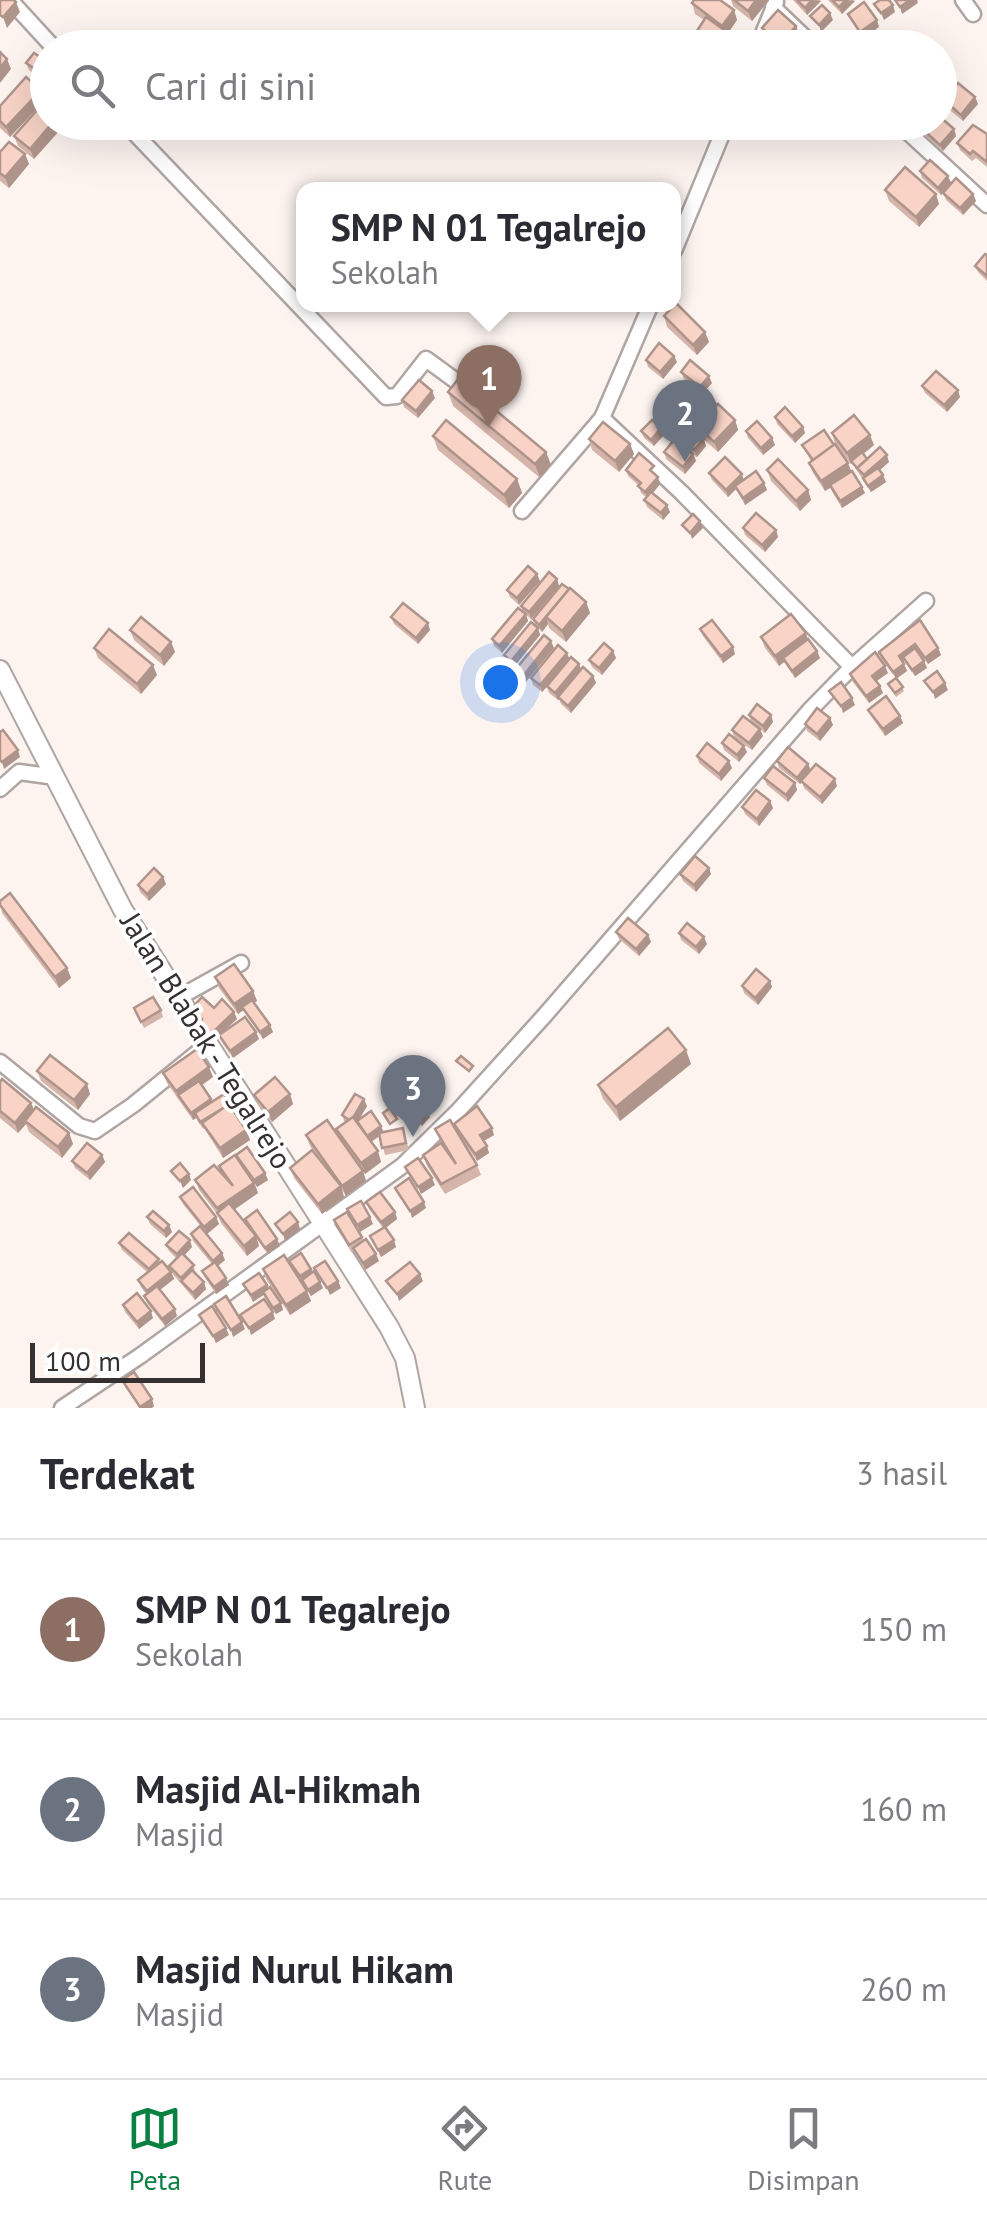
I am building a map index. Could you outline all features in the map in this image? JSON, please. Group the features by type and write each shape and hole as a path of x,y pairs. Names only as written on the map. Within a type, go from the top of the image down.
{"street":[{"path":"10,0 38,30"},
{"path":"964,0 973,14"},
{"path":"764,30 775,4 799,30"},
{"path":"141,140 296,303"},
{"path":"681,234 720,140"},
{"path":"916,140 987,205"},
{"path":"305,312 386,397 397,396 426,359 482,401"},
{"path":"522,510 602,418 648,312"},
{"path":"602,418 852,667"},
{"path":"62,1408 402,1166 459,1110 808,711 926,600"},
{"name":"Jalan Blabak - Tegalrejo","path":"0,670 123,910 322,1225 365,1286 404,1358 415,1408"},
{"path":"0,789 19,772 56,777"},
{"path":"178,998 240,963"},
{"path":"0,1062 78,1126 95,1131 207,1045"}],"building":[{"path":"0,0 16,2 3,17 0,15"},
{"path":"720,0 734,10 722,26 692,3"},
{"path":"734,0 756,0 748,11"},
{"path":"889,0 893,5 881,13 874,4"},
{"path":"864,2 877,20 859,30 848,14"},
{"path":"822,5 830,13 819,25 810,16"},
{"path":"778,10 796,26 792,30 762,28"},
{"path":"706,17 724,30 698,30"},
{"path":"26,77 30,80 30,102 6,127 0,121 0,106"},
{"path":"957,84 975,97 961,115 957,111"},
{"path":"30,118 30,140 38,140 30,149 14,136"},
{"path":"973,125 987,134 987,162 957,143"},
{"path":"9,142 25,154 5,177 0,173 0,152"},
{"path":"930,160 948,176 938,188 920,171"},
{"path":"905,167 936,194 916,217 885,190"},
{"path":"956,178 973,194 960,208 943,193"},
{"path":"987,255 987,276 975,266"},
{"path":"681,308 705,332 693,345 664,316 668,312 681,312"},
{"path":"659,343 674,356 660,372 646,360"},
{"path":"690,360 709,376 700,387 681,372"},
{"path":"936,371 958,390 944,405 922,386"},
{"path":"458,379 546,452 535,464 448,392"},
{"path":"419,380 432,391 416,411 402,400"},
{"path":"703,394 717,405 708,415 695,404"},
{"path":"718,404 735,420 714,442 697,426"},
{"path":"785,407 803,427 792,436 775,417"},
{"path":"667,408 688,424 679,435 659,419"},
{"path":"854,415 870,435 847,453 832,433"},
{"path":"446,420 517,479 504,495 433,436"},
{"path":"652,420 661,428 651,440 641,431"},
{"path":"757,421 772,438 761,448 746,431"},
{"path":"603,422 630,444 615,461 589,439"},
{"path":"690,427 704,439 694,450 680,438"},
{"path":"824,430 834,445 813,460 802,445"},
{"path":"675,439 693,454 683,467 664,452"},
{"path":"835,444 848,463 821,481 809,463"},
{"path":"880,447 887,455 864,475 857,468"},
{"path":"862,452 867,459 857,468 851,461"},
{"path":"639,453 654,466 650,470 658,477 645,492 626,470"},
{"path":"725,457 742,474 726,490 709,473"},
{"path":"778,459 808,490 796,501 767,470"},
{"path":"878,468 883,475 868,486 863,478"},
{"path":"756,471 764,483 743,498 735,486"},
{"path":"852,471 862,487 840,501 830,485"},
{"path":"651,492 667,505 661,513 644,500"},
{"path":"756,513 776,530 762,545 743,528"},
{"path":"693,514 700,521 690,533 682,525"},
{"path":"528,566 537,574 517,598 507,590"},
{"path":"549,572 557,579 529,612 521,606"},
{"path":"562,584 569,589 539,625 533,619"},
{"path":"570,588 586,602 562,631 546,617"},
{"path":"403,603 428,623 416,638 391,617"},
{"path":"518,608 526,614 499,646 492,639"},
{"path":"791,614 806,633 775,656 761,637"},
{"path":"141,617 171,642 160,655 130,630"},
{"path":"712,620 733,647 721,656 700,629"},
{"path":"920,620 938,648 925,658 915,644 899,656 904,664 893,672 879,652"},
{"path":"531,622 538,628 511,661 504,655"},
{"path":"109,629 153,665 137,684 94,648"},
{"path":"544,635 551,641 523,676 515,670"},
{"path":"808,639 817,651 792,671 783,658"},
{"path":"604,643 613,651 599,668 589,660"},
{"path":"558,645 567,653 540,685 531,678"},
{"path":"915,648 924,661 912,670 903,657"},
{"path":"875,652 885,666 872,676 880,686 866,696 850,674"},
{"path":"571,657 579,664 555,693 547,686"},
{"path":"583,667 593,676 568,706 558,697"},
{"path":"937,671 945,683 933,692 924,681"},
{"path":"896,678 903,687 895,693 888,684"},
{"path":"841,682 852,698 841,706 829,691"},
{"path":"886,696 900,716 883,729 868,710"},
{"path":"757,704 771,715 763,726 749,715"},
{"path":"817,708 830,718 817,734 805,724"},
{"path":"743,716 760,729 749,743 732,730"},
{"path":"3,730 18,750 2,762 0,732"},
{"path":"729,734 744,746 737,755 722,743"},
{"path":"707,743 729,761 719,774 697,756"},
{"path":"788,747 808,764 797,778 777,761"},
{"path":"816,764 835,779 820,797 801,781"},
{"path":"773,766 795,783 786,795 764,778"},
{"path":"756,790 770,801 757,819 742,807"},
{"path":"695,856 709,868 694,885 680,874"},
{"path":"154,868 163,877 147,894 138,885"},
{"path":"10,893 67,968 55,977 0,905"},
{"path":"628,918 648,935 636,949 616,932"},
{"path":"687,923 704,937 696,947 679,933"},
{"path":"234,964 253,991 234,1004 215,977"},
{"path":"756,969 770,981 755,998 742,986"},
{"path":"153,997 161,1010 141,1022 134,1008"},
{"path":"202,997 214,1008 222,999 234,1012 210,1035 191,1009"},
{"path":"252,1000 270,1025 260,1032 242,1007"},
{"path":"245,1017 256,1032 230,1051 219,1035"},
{"path":"668,1028 686,1050 616,1107 598,1085"},
{"path":"197,1049 209,1067 176,1091 163,1073"},
{"path":"50,1055 87,1084 74,1100 37,1071"},
{"path":"461,1056 473,1066 469,1071 456,1061"},
{"path":"275,1077 290,1094 268,1112 254,1095"},
{"path":"2,1079 31,1103 15,1123 0,1111"},
{"path":"199,1081 211,1099 191,1113 178,1095"},
{"path":"407,1092 427,1110 420,1119 400,1101"},
{"path":"224,1094 230,1104 200,1122 195,1113"},
{"path":"355,1094 364,1099 349,1120 342,1115"},
{"path":"229,1104 246,1130 220,1148 202,1123"},
{"path":"399,1105 410,1115 406,1120 395,1110"},
{"path":"477,1106 492,1128 480,1135 487,1146 475,1154 454,1124"},
{"path":"36,1107 69,1133 58,1147 25,1121"},
{"path":"390,1108 397,1119 390,1124 383,1113"},
{"path":"371,1111 381,1126 367,1136 357,1121"},
{"path":"353,1117 378,1151 361,1163 336,1129"},
{"path":"327,1120 363,1171 342,1186 306,1135"},
{"path":"450,1120 477,1165 441,1184 423,1155 441,1143 456,1164 435,1129"},
{"path":"403,1128 406,1143 382,1148 379,1133"},
{"path":"87,1143 102,1155 87,1173 72,1161"},
{"path":"247,1147 265,1173 254,1180 236,1155"},
{"path":"312,1150 341,1186 318,1204 290,1168"},
{"path":"235,1155 254,1183 217,1208 195,1180 214,1165 233,1186 219,1166"},
{"path":"418,1158 432,1178 418,1187 405,1167"},
{"path":"180,1163 189,1174 180,1181 171,1171"},
{"path":"409,1178 424,1202 410,1211 395,1188"},
{"path":"193,1187 216,1217 204,1227 180,1197"},
{"path":"380,1192 395,1212 381,1222 366,1202"},
{"path":"361,1201 370,1217 357,1225 347,1209"},
{"path":"229,1203 256,1236 244,1246 217,1213"},
{"path":"257,1210 277,1239 265,1248 245,1219"},
{"path":"153,1211 169,1225 164,1231 147,1217"},
{"path":"290,1212 298,1222 283,1234 275,1224"},
{"path":"347,1212 362,1237 349,1245 334,1220"},
{"path":"200,1226 222,1253 213,1261 191,1234"},
{"path":"385,1227 394,1240 378,1250 370,1236"},
{"path":"179,1231 190,1240 177,1254 166,1245"},
{"path":"129,1233 159,1259 149,1269 119,1243"},
{"path":"366,1239 376,1254 363,1263 353,1248"},
{"path":"182,1253 194,1265 181,1278 169,1266"},
{"path":"301,1253 311,1269 300,1276 289,1261"},
{"path":"284,1255 307,1291 286,1305 263,1269"},
{"path":"162,1261 171,1272 147,1291 138,1280"},
{"path":"325,1261 338,1281 327,1288 314,1268"},
{"path":"215,1262 226,1278 214,1287 202,1271"},
{"path":"410,1262 420,1274 397,1294 386,1281"},
{"path":"192,1270 204,1282 193,1293 181,1281"},
{"path":"314,1271 320,1282 308,1290 302,1280"},
{"path":"259,1273 267,1285 251,1295 243,1284"},
{"path":"157,1286 175,1309 162,1319 144,1296"},
{"path":"270,1287 281,1303 273,1308 263,1292"},
{"path":"137,1293 151,1311 137,1322 123,1305"},
{"path":"226,1296 242,1322 231,1330 214,1304"},
{"path":"264,1299 273,1312 249,1328 240,1315"},
{"path":"212,1306 226,1328 213,1336 199,1315"},
{"path":"134,1372 152,1399 140,1407 122,1380"}],"place":[{"name":"SMP N 01 Tegalrejo","path":"489,427"},
{"name":"Masjid Al-Hikmah","path":"685,462"},
{"name":"Masjid Nurul Hikam","path":"413,1137"}]}
